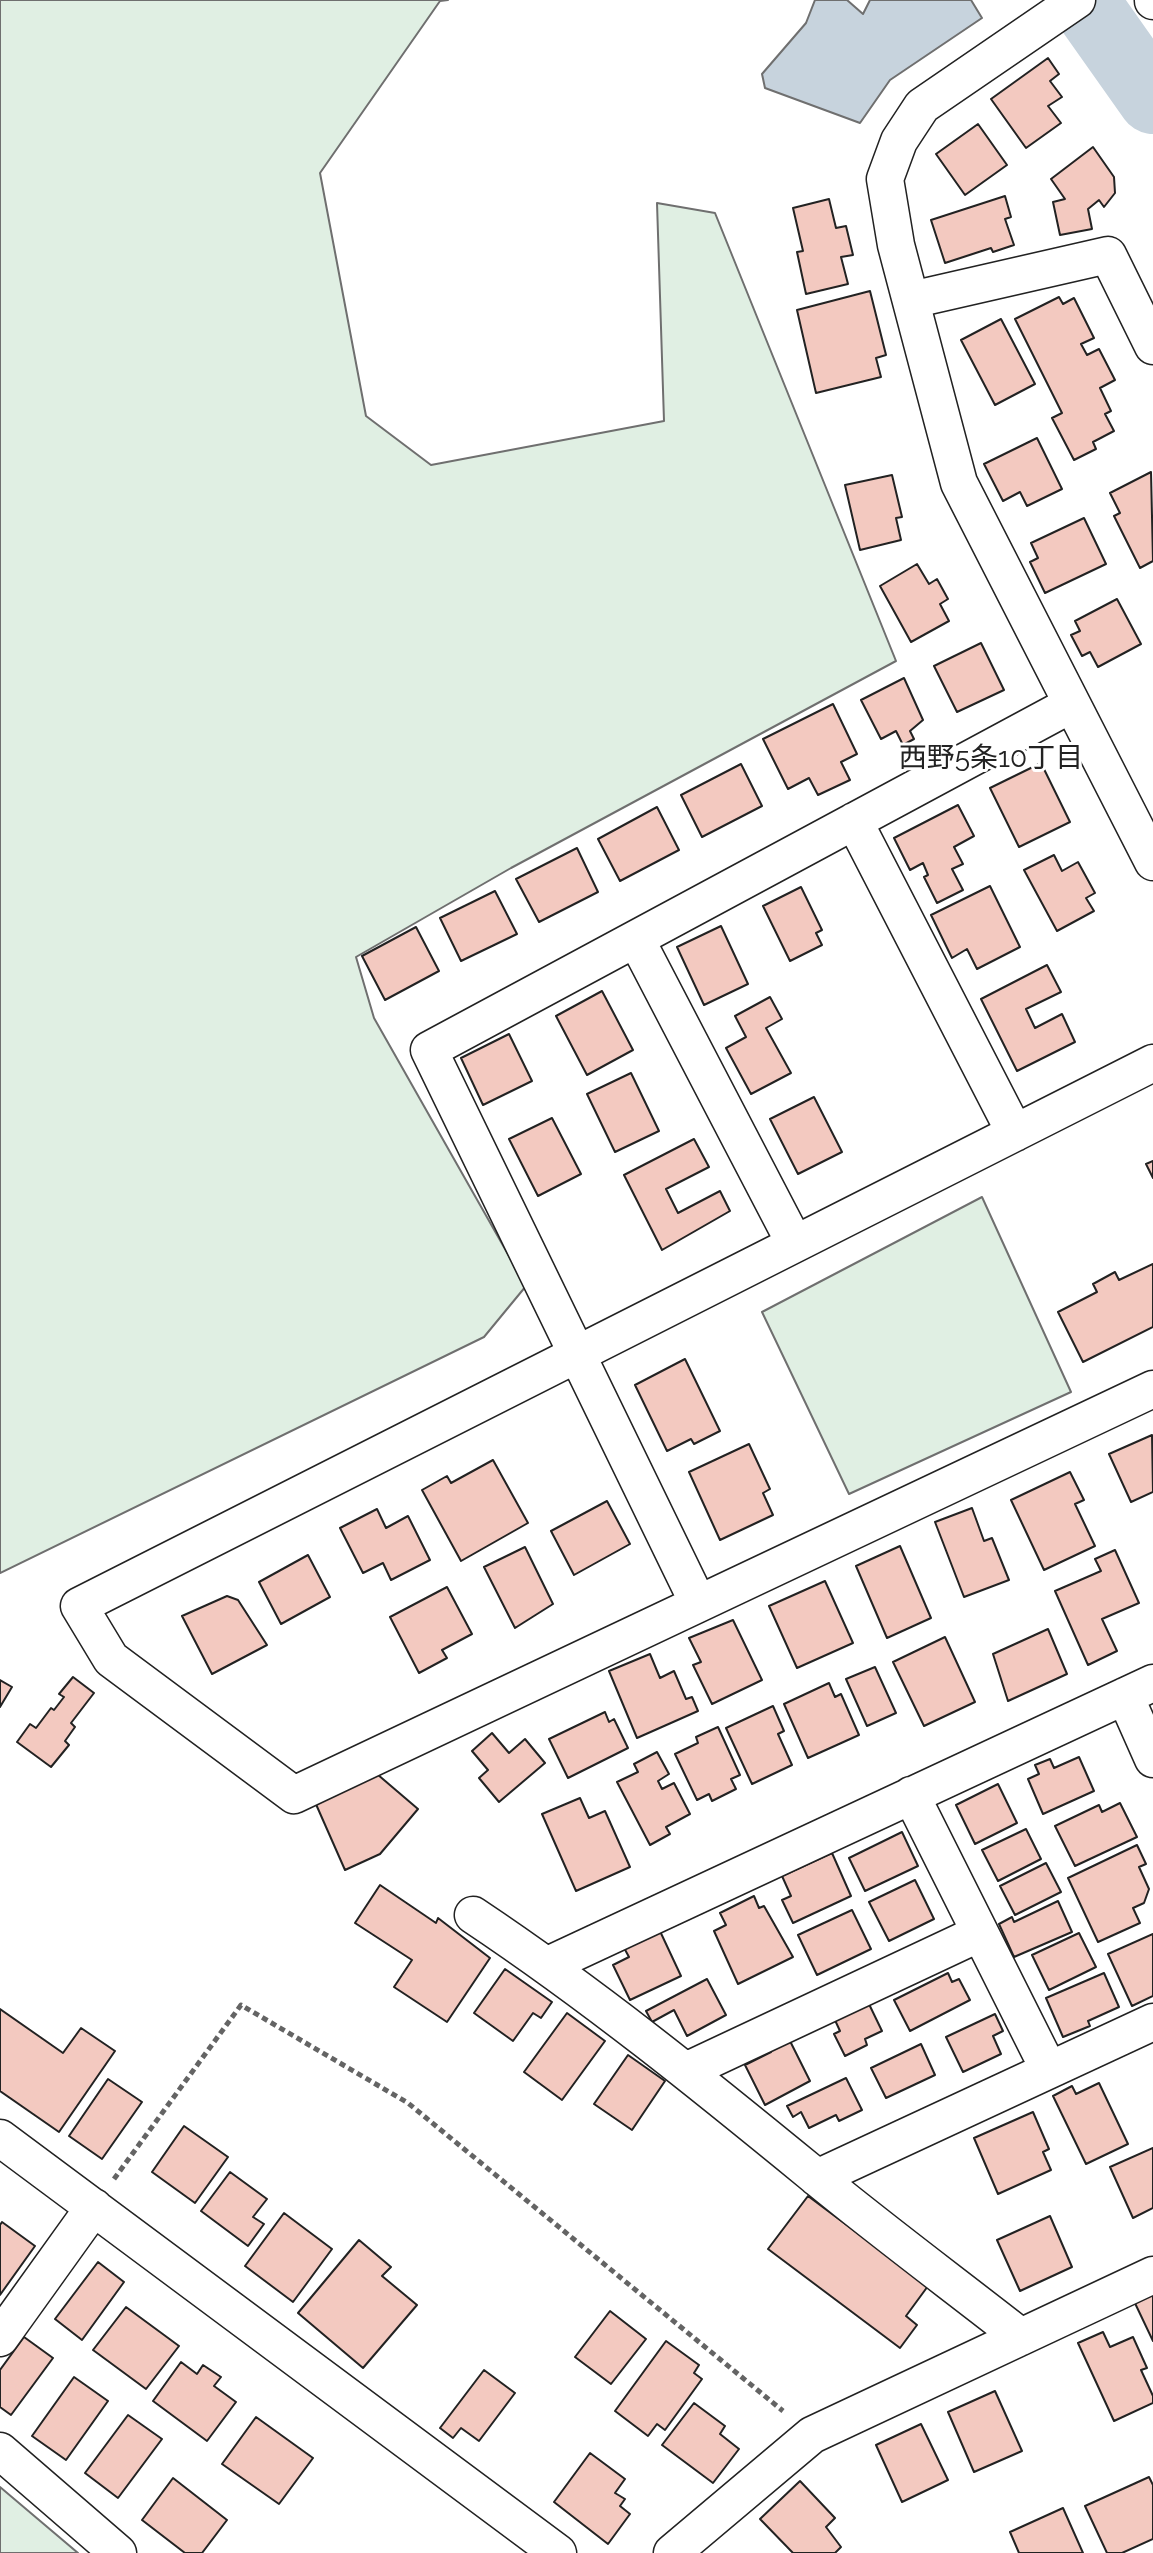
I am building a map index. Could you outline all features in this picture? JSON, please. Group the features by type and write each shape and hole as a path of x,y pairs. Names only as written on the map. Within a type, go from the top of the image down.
{"street":[{"path":"1077,0 922,106 899,141 885,179 911,300 959,483 1153,862"},
{"path":"911,300 1108,255 1153,346"},
{"path":"698,1603 429,1050 1072,704"},
{"path":"854,821 1015,1133"},
{"path":"636,939 795,1244"},
{"path":"1153,1063 79,1606 111,1659 294,1795 1153,1389"},
{"path":"548,1965 1139,1689 1153,1759"},
{"path":"911,1795 1049,2070"},
{"path":"473,1915 548,1965 688,2070 817,2178 1021,2337"},
{"path":"688,2070 980,1933"},
{"path":"817,2178 1153,2022"},
{"path":"0,2138 558,2553"},
{"path":"0,2338 94,2207"},
{"path":"672,2553 812,2435 1153,2275"},
{"path":"0,2451 118,2553"}],"path":[{"path":"94,2207 241,2005 408,2103 812,2435"}],"green space":[{"path":"0,0 448,0 440,1 320,173 366,416 431,465 664,421 657,203 715,213 896,661 511,868 356,957 374,1018 526,1286 484,1337 0,1573"},
{"path":"982,1197 1071,1392 849,1494 762,1312"},
{"path":"0,2487 78,2553 0,2553"}],"shaded area":[{"path":"815,0 847,0 863,14 870,0 971,0 982,18 890,80 860,123 765,88 762,74 806,23"}],"building":[{"path":"1048,58 1059,74 1050,81 1062,97 1048,106 1061,123 1026,148 991,99"},
{"path":"978,124 1007,165 965,195 936,154"},
{"path":"1093,147 1114,177 1115,193 1104,207 1099,200 1088,209 1092,229 1060,235 1053,202 1065,199 1051,179"},
{"path":"1005,196 1011,217 1005,219 1014,245 993,252 991,248 945,263 931,220"},
{"path":"829,199 836,228 846,226 853,255 841,257 848,284 806,294 797,252 803,251 793,208"},
{"path":"870,291 886,355 876,358 881,377 816,393 797,310"},
{"path":"1059,297 1063,304 1074,298 1094,338 1081,344 1087,355 1099,349 1115,380 1100,388 1111,411 1105,414 1114,431 1093,442 1096,449 1074,460 1052,418 1062,413 1015,319"},
{"path":"1001,319 1035,384 995,405 961,340"},
{"path":"1037,438 1062,489 1027,506 1020,492 1003,501 984,464"},
{"path":"1151,472 1153,561 1140,568 1114,516 1120,513 1110,493"},
{"path":"892,475 902,517 896,518 901,540 860,550 845,485"},
{"path":"1084,518 1106,564 1045,593 1030,562 1038,558 1031,543"},
{"path":"917,564 929,584 937,579 948,599 940,604 949,621 911,642 880,586"},
{"path":"1117,599 1141,644 1098,667 1090,652 1082,656 1071,635 1080,631 1075,621"},
{"path":"981,643 1004,690 957,712 934,666"},
{"path":"904,678 923,720 910,731 914,739 903,745 896,731 881,739 861,700"},
{"path":"833,704 857,754 841,762 850,780 818,795 809,778 788,789 763,739"},
{"path":"1041,763 1070,822 1019,847 990,788"},
{"path":"741,764 762,806 702,837 681,795"},
{"path":"958,805 974,836 954,847 963,864 952,869 963,890 937,903 924,877 928,875 923,863 910,870 894,838"},
{"path":"657,807 679,850 620,881 598,839"},
{"path":"577,848 598,892 539,922 516,879"},
{"path":"1054,855 1062,871 1078,862 1095,893 1086,898 1094,911 1057,931 1024,870"},
{"path":"990,886 1020,947 977,969 967,949 952,958 931,915"},
{"path":"801,887 822,930 816,933 822,945 790,961 763,906"},
{"path":"495,891 517,934 461,961 440,918"},
{"path":"721,926 748,984 704,1005 677,947"},
{"path":"416,927 439,971 385,1000 362,956"},
{"path":"1047,965 1061,992 1026,1009 1035,1028 1062,1014 1075,1042 1017,1071 981,999"},
{"path":"602,991 633,1050 587,1075 556,1016"},
{"path":"770,997 782,1019 766,1028 791,1073 751,1094 726,1048 746,1037 735,1016"},
{"path":"509,1034 532,1081 483,1105 461,1058"},
{"path":"631,1073 659,1131 615,1152 587,1094"},
{"path":"814,1097 842,1152 798,1174 770,1119"},
{"path":"552,1118 581,1174 538,1196 509,1139"},
{"path":"694,1139 709,1167 666,1189 678,1213 720,1191 730,1211 662,1250 624,1175"},
{"path":"1153,1161 1153,1178 1146,1164"},
{"path":"1153,1264 1153,1327 1083,1362 1058,1312 1097,1292 1093,1284 1115,1272 1119,1280"},
{"path":"685,1359 720,1431 694,1444 691,1439 667,1451 635,1385"},
{"path":"1152,1435 1153,1492 1131,1502 1109,1454"},
{"path":"749,1444 770,1489 763,1493 773,1515 720,1540 689,1472"},
{"path":"493,1460 528,1523 461,1561 422,1490 447,1476 451,1483"},
{"path":"1070,1472 1084,1500 1075,1504 1095,1546 1044,1570 1011,1500"},
{"path":"607,1501 630,1544 574,1575 551,1531"},
{"path":"972,1508 984,1541 992,1538 1009,1580 964,1597 935,1522"},
{"path":"377,1509 386,1528 408,1516 430,1560 391,1580 383,1563 363,1573 340,1528"},
{"path":"900,1546 931,1618 887,1638 856,1566"},
{"path":"525,1547 553,1604 515,1628 484,1567"},
{"path":"1115,1550 1139,1603 1102,1619 1117,1651 1088,1665 1055,1591 1101,1571 1095,1559"},
{"path":"308,1555 330,1597 281,1624 259,1582"},
{"path":"825,1581 853,1643 797,1668 769,1606"},
{"path":"447,1587 472,1634 442,1650 447,1658 419,1673 390,1617"},
{"path":"227,1596 238,1600 267,1645 212,1674 182,1616"},
{"path":"733,1620 762,1680 712,1704 693,1665 701,1662 689,1638"},
{"path":"1048,1629 1067,1674 1008,1701 993,1654"},
{"path":"945,1637 975,1702 924,1726 893,1662"},
{"path":"650,1654 660,1678 674,1671 686,1699 692,1697 698,1711 637,1738 609,1671"},
{"path":"875,1667 896,1713 867,1726 846,1679"},
{"path":"73,1677 94,1693 71,1723 75,1727 65,1741 69,1745 51,1767 17,1742 30,1724 36,1728 51,1708 54,1710 64,1697 59,1694"},
{"path":"0,1680 12,1687 0,1707"},
{"path":"829,1683 835,1697 841,1694 859,1735 808,1758 784,1704"},
{"path":"773,1706 784,1731 778,1734 792,1765 752,1784 726,1728"},
{"path":"605,1712 609,1722 614,1719 628,1748 568,1778 549,1739"},
{"path":"718,1727 740,1775 731,1779 736,1789 712,1801 709,1794 697,1800 675,1754 698,1743 696,1737"},
{"path":"492,1733 509,1753 525,1739 545,1763 499,1802 479,1778 488,1770 472,1751"},
{"path":"657,1752 669,1774 658,1781 662,1789 674,1783 690,1814 666,1827 670,1834 650,1845 617,1782 638,1772 634,1764"},
{"path":"1079,1757 1094,1791 1043,1814 1028,1779 1039,1774 1035,1765 1050,1759 1054,1768"},
{"path":"377,1774 418,1809 380,1854 345,1870 315,1802"},
{"path":"998,1784 1017,1823 975,1844 956,1805"},
{"path":"580,1798 589,1818 605,1811 630,1867 576,1891 542,1814"},
{"path":"1120,1803 1137,1837 1075,1866 1055,1826 1099,1805 1102,1812"},
{"path":"1026,1829 1041,1859 998,1881 982,1850"},
{"path":"902,1832 918,1866 865,1891 849,1858"},
{"path":"1137,1845 1146,1864 1139,1867 1149,1889 1144,1903 1133,1908 1140,1923 1098,1942 1068,1878"},
{"path":"832,1853 851,1896 793,1923 782,1900 791,1896 782,1876"},
{"path":"1046,1863 1061,1892 1015,1915 1000,1886"},
{"path":"915,1880 934,1919 889,1941 869,1902"},
{"path":"380,1885 436,1923 438,1918 490,1958 447,2022 394,1987 412,1960 355,1923"},
{"path":"754,1896 759,1908 764,1906 793,1957 738,1984 714,1931 726,1925 720,1913"},
{"path":"1058,1901 1072,1932 1014,1957 999,1924 1012,1917 1014,1922"},
{"path":"852,1910 871,1949 817,1975 798,1935"},
{"path":"659,1929 681,1976 630,2000 613,1965 629,1957 623,1946"},
{"path":"1079,1933 1096,1967 1049,1990 1032,1955"},
{"path":"1153,1934 1153,1996 1132,2006 1108,1954"},
{"path":"505,1969 552,2002 541,2018 533,2013 513,2041 474,2013"},
{"path":"948,1973 952,1982 959,1979 970,2000 910,2031 894,2000"},
{"path":"1104,1973 1119,2007 1088,2021 1090,2026 1063,2037 1046,1998"},
{"path":"707,1979 726,2015 687,2036 674,2010 652,2022 646,2011"},
{"path":"868,2002 882,2031 865,2039 867,2045 845,2056 834,2034 840,2031 834,2018"},
{"path":"0,2009 63,2053 81,2028 115,2051 59,2132 0,2091"},
{"path":"567,2013 605,2041 562,2100 524,2072"},
{"path":"995,2014 1003,2031 993,2036 1001,2054 963,2072 946,2037"},
{"path":"787,2035 810,2081 765,2105 745,2065 771,2052 768,2045"},
{"path":"921,2044 935,2075 886,2098 871,2068"},
{"path":"628,2055 665,2081 632,2130 594,2104"},
{"path":"846,2078 862,2110 839,2121 836,2115 809,2128 801,2112 793,2117 787,2106"},
{"path":"108,2079 142,2102 102,2159 69,2136"},
{"path":"1099,2083 1128,2144 1086,2164 1053,2096 1072,2086 1076,2094"},
{"path":"1033,2112 1049,2149 1043,2152 1051,2170 998,2194 974,2138"},
{"path":"184,2126 228,2157 195,2203 152,2172"},
{"path":"1153,2148 1153,2208 1133,2218 1110,2167"},
{"path":"230,2172 267,2199 253,2217 264,2224 248,2246 201,2211"},
{"path":"808,2196 928,2286 906,2316 917,2325 900,2348 768,2249"},
{"path":"284,2213 332,2249 293,2302 245,2266"},
{"path":"1050,2216 1072,2267 1020,2291 997,2240"},
{"path":"2,2222 35,2246 0,2295 0,2225"},
{"path":"359,2240 391,2267 382,2276 417,2305 363,2368 298,2313"},
{"path":"98,2262 124,2282 82,2340 55,2319"},
{"path":"1153,2290 1153,2341 1133,2299"},
{"path":"126,2307 179,2346 146,2389 93,2350"},
{"path":"610,2311 646,2339 611,2384 575,2357"},
{"path":"1103,2332 1110,2347 1133,2337 1147,2368 1141,2370 1153,2396 1153,2403 1114,2421 1078,2343"},
{"path":"24,2337 53,2358 11,2415 0,2407 0,2370"},
{"path":"666,2341 699,2365 694,2373 702,2379 665,2430 657,2424 648,2436 615,2411"},
{"path":"181,2362 197,2374 203,2365 221,2377 214,2386 236,2402 207,2441 153,2401"},
{"path":"484,2370 515,2393 479,2441 461,2428 453,2438 440,2428"},
{"path":"74,2377 108,2401 66,2460 32,2436"},
{"path":"995,2391 1022,2451 974,2472 948,2412"},
{"path":"694,2403 725,2426 720,2434 739,2449 713,2483 662,2445"},
{"path":"128,2415 162,2439 118,2498 85,2473"},
{"path":"256,2417 313,2458 279,2504 222,2464"},
{"path":"921,2424 948,2480 902,2502 876,2445"},
{"path":"590,2453 625,2479 615,2493 625,2499 620,2506 630,2514 608,2544 554,2502"},
{"path":"1149,2477 1153,2485 1153,2539 1122,2553 1107,2553 1085,2506"},
{"path":"173,2478 227,2520 202,2553 185,2553 142,2520"},
{"path":"800,2481 835,2518 826,2527 841,2547 835,2553 793,2553 760,2519"},
{"path":"1063,2508 1083,2553 1019,2553 1010,2532"}],"waterway":[{"path":"1083,0 1153,99"}],"district":[{"name":"西野5条10丁目","path":"991,759"}]}
